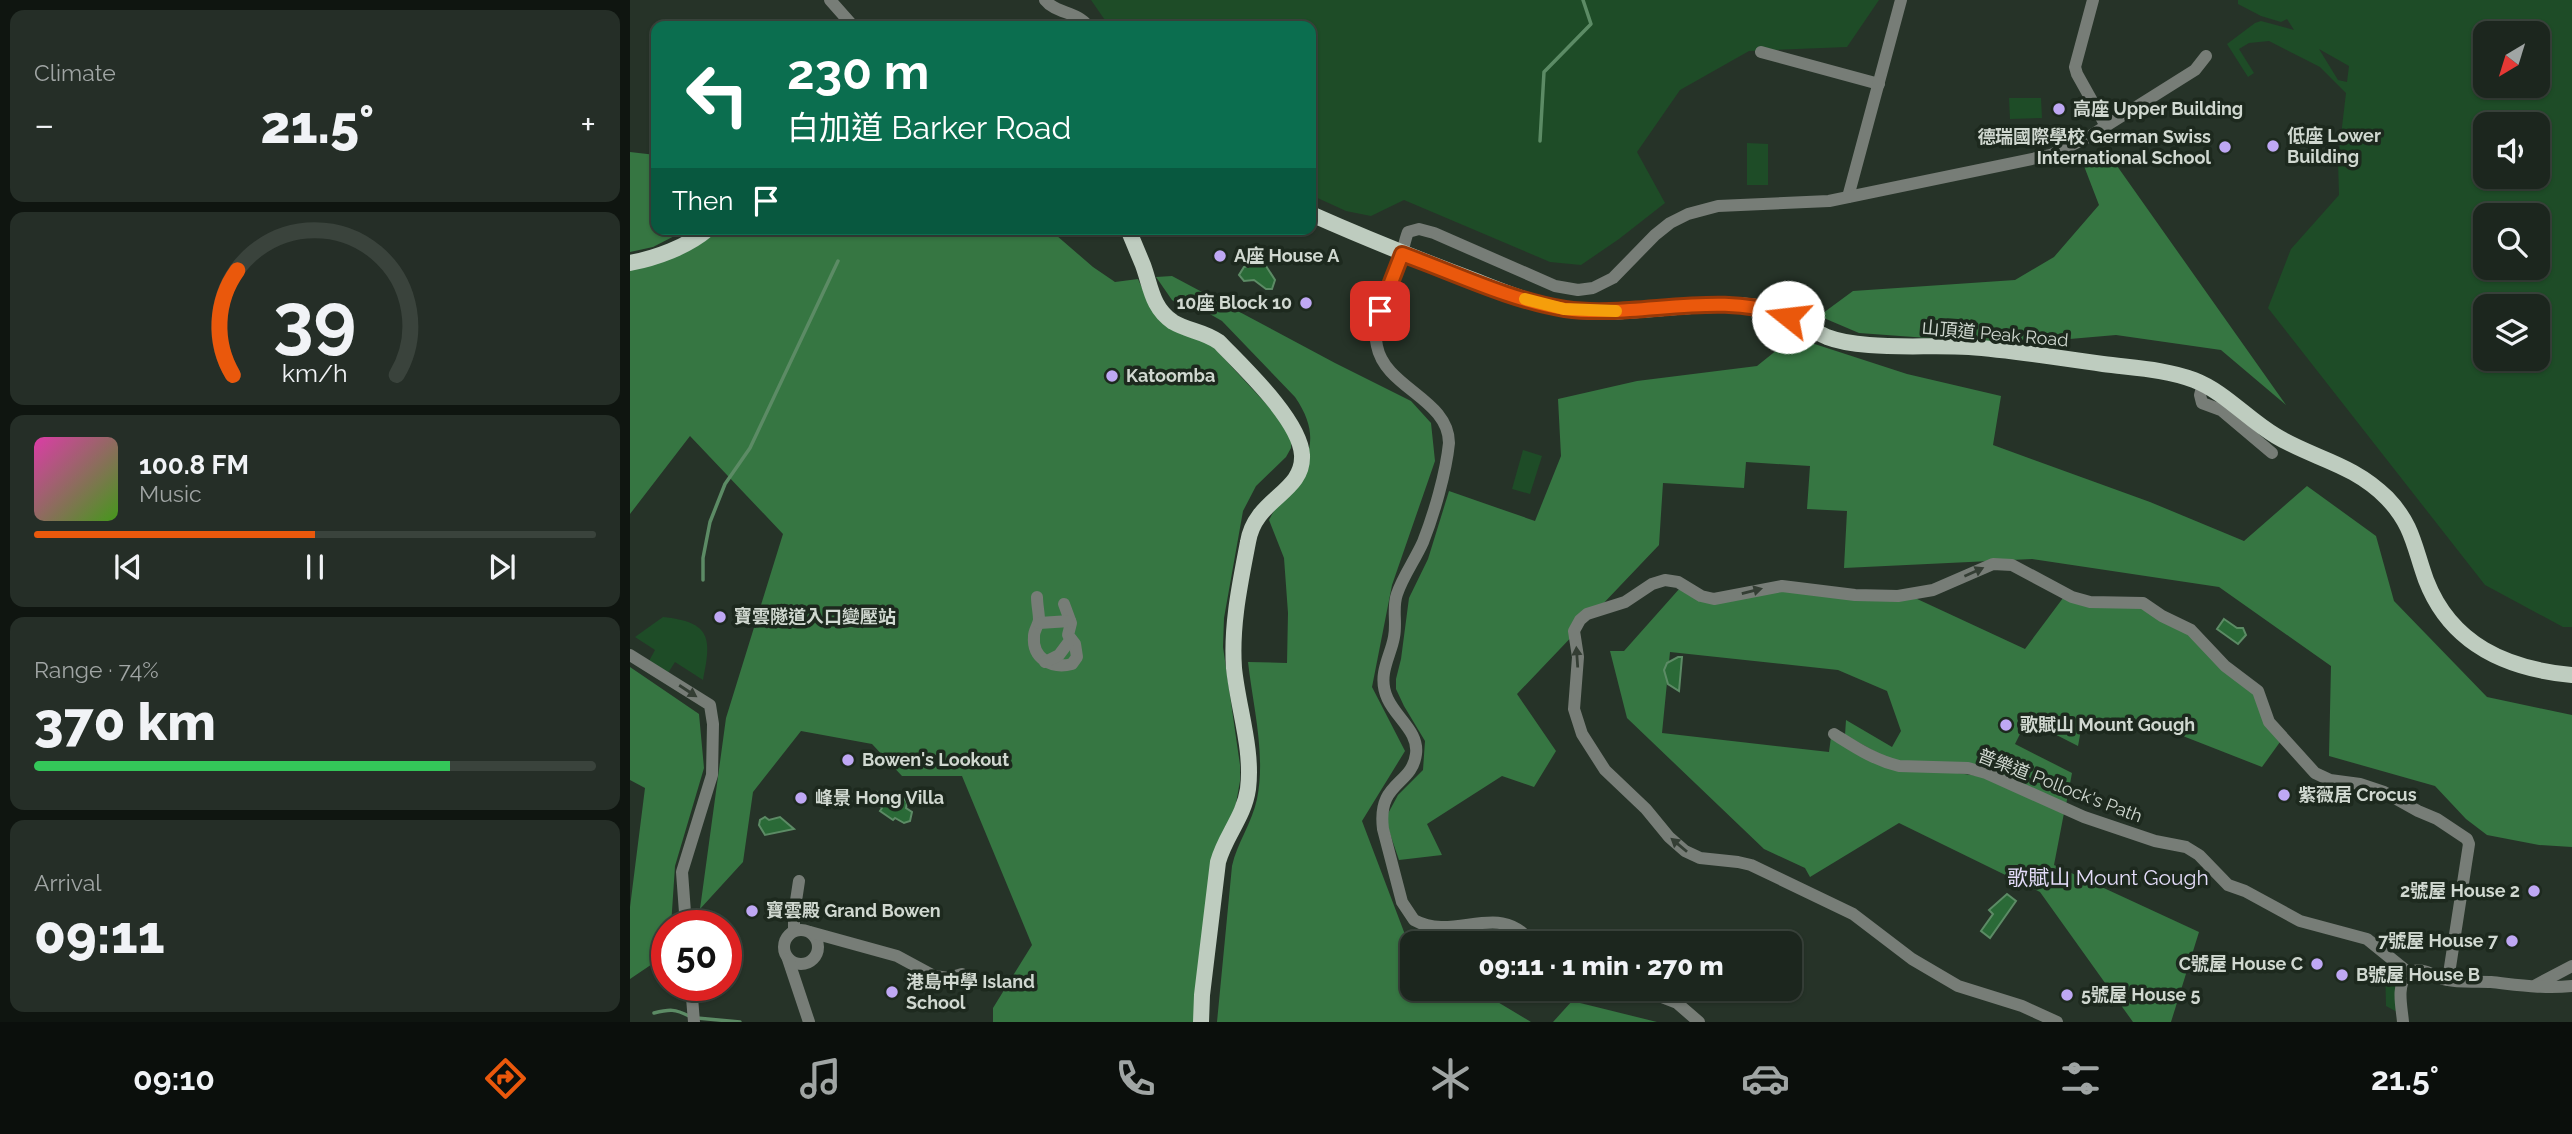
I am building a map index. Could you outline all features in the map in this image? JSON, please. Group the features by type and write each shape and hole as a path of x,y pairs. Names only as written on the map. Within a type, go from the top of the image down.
{"main road":[{"name":"山頂道 Peak Road","path":"1316,216 1402,254 1528,300 1564,309 1610,311 1716,306 1764,308 1828,337 1857,344 1991,349 2157,371 2203,384 2222,395 2261,427 2287,443 2344,466 2367,480 2386,497 2412,534 2436,600 2450,620 2467,636 2493,655 2510,663 2535,671 2572,675"},
{"path":"630,263 684,244 698,235"},
{"path":"1130,235 1151,293 1160,310 1176,323 1206,333 1219,342 1288,419 1298,438 1302,455 1300,471 1292,485 1261,512 1249,536 1235,614 1233,645 1249,781 1244,808 1218,862 1201,1022"}],"street":[{"path":"830,0 849,21"},
{"path":"1045,0 1054,8 1075,14 1083,21"},
{"path":"1848,197 1901,0"},
{"path":"2093,0 2076,67 2077,74 2106,126"},
{"path":"1761,51 1879,84"},
{"path":"1523,931 1508,923 1440,928 1414,920 1402,902 1382,829 1386,798 1411,768 1417,752 1412,734 1392,708 1384,692 1384,673 1395,635 1394,605 1427,530 1449,443 1449,433 1441,418 1391,372 1377,349 1376,324 1408,232 1426,230 1555,286 1571,290 1600,286 1613,278 1663,228 1698,210 1728,205 1812,203 1848,197 2042,158 2069,148 2195,70 2206,56"},
{"path":"2203,384 2200,395 2202,403 2221,410 2272,453"},
{"path":"2057,1022 2022,1006 1958,986 1912,959 1853,914 1743,863 1700,858 1685,852 1646,809 1605,770 1582,734 1574,709 1578,657 1574,636 1580,620 1590,613 1630,600 1660,581 1678,582 1701,596 1714,599 1782,586 1855,595 1898,596 1933,590 1982,568 1998,564 2017,566 2060,592 2084,601 2143,603 2191,630 2225,666 2258,691 2269,722 2315,773 2330,780 2371,787 2437,819 2467,839 2448,980"},
{"path":"1037,597 1039,623 1034,635 1035,648 1043,665 1064,666 1076,661 1075,644 1067,632 1070,621 1064,604"},
{"path":"1039,623 1070,621"},
{"path":"630,655 710,705 713,724 712,775 682,872 685,910"},
{"name":"普樂道 Pollock's Path","path":"1834,734 1887,763 1899,766 1968,768 1986,773 2084,817 2155,841 2186,847 2199,855 2228,885 2245,891 2300,921 2367,939 2409,973"},
{"path":"799,881 794,932 784,944 793,977 803,998"},
{"path":"794,932 810,932 897,956 934,976 949,978 962,974"},
{"path":"808,1022 802,985 816,956 817,940 810,932"},
{"path":"788,959 803,965 835,943 853,943"},
{"path":"2530,987 2547,981 2572,966"},
{"path":"2403,1022 2401,989 2404,979 2409,973 2422,970 2448,980 2530,987 2572,986"},
{"path":"1672,1001 1699,1022"}],"shaded area":[{"path":"1091,0 1879,0 1847,47 1749,51 1680,90 1637,152 1665,203 1581,265 1550,262 1404,200 1371,216 1346,211 1316,197 1316,21 1106,21"},
{"path":"2238,0 2572,0 2572,627 2563,627 2485,585 2268,308 2291,249 2339,195 2338,161 2346,93 2320,67 2269,41 2249,43 2239,49 2254,73 2248,77 2227,44 2261,21 2294,30 2287,19 2281,22 2261,16 2238,4","holes":["2319,49 2349,66 2347,82 2338,80"]},
{"path":"2009,98 2041,98 2042,118 2010,119"},
{"path":"1747,143 1768,144 1768,185 1747,185"},
{"path":"630,152 651,154 651,235 676,235 653,247 630,252"},
{"path":"2110,156 2286,405 2221,350 2116,335 2010,344 1859,333 1819,316 1853,291 2015,280 2054,257 2099,205 2084,166"},
{"path":"709,235 1056,235 1115,282 1138,279 1147,299 1207,340 1281,420 1292,438 1291,448 1286,457 1256,486 1243,511 1224,618 1223,647 1240,781 1197,1022 993,1022 993,1008 1032,945 962,776 902,776 872,744 801,731 753,792 743,862 700,909 726,718 783,534 690,436 630,514 630,270 676,255"},
{"path":"1260,264 1266,266 1275,280 1272,289 1266,289 1254,280 1244,281 1239,275 1244,267"},
{"path":"1172,276 1411,401 1431,423 1435,461 1392,585 1372,687 1405,751 1362,821 1404,931 1400,931 1400,1001 1496,1001 1531,1022 1217,1022 1232,866 1255,808 1259,782 1258,730 1248,662 1287,663 1288,613 1284,558 1269,520 1305,461 1310,432 1295,397 1222,321 1208,313 1179,305 1172,300 1156,277"},
{"path":"1793,337 1907,374 2001,396 1993,445 2150,502 2244,541 2307,486 2376,536 2394,601 2487,697 2572,715 2572,847 2539,845 2487,835 2466,819 2435,786 2329,756 2331,666 2219,587 2032,559 1844,568 1847,511 1807,509 1810,466 1746,462 1744,488 1663,483 1659,545 1517,694 1556,751 1534,787 1502,776 1427,824 1442,855 1399,860 1385,819 1398,795 1423,770 1425,741 1396,689 1396,679 1409,598 1428,559 1449,491 1535,521 1561,456 1558,399 1637,381 1757,366"},
{"path":"1523,450 1542,456 1530,494 1512,489"},
{"path":"1680,588 1701,601 1773,591 1915,598 2025,649 2063,598 2138,607 2183,630 2255,694 2280,742 2262,767 2142,720 2125,733 2091,722 2081,730 2078,746 2027,720 2015,744 2072,773 2066,805 1988,769 1899,762 1845,735 1846,720 1892,747 1901,731 1887,691 1838,670 1670,652 1662,733 1829,752 1831,737 1868,760 1985,777 2064,813 2054,865 2199,932 2171,1022 2133,1022 2040,892 1899,823 1810,877 1805,868 1764,849 1627,718 1610,651 1624,651"},
{"path":"663,617 691,623 704,635 707,653 703,680 675,662 668,673 649,661 655,650 635,637"},
{"path":"2224,619 2237,628 2243,628 2246,635 2238,644 2217,629"},
{"path":"1682,657 1679,691 1668,684 1664,670 1667,663"},
{"path":"630,667 699,714 704,768 675,866 672,910 651,910 651,965 630,979 630,907 645,788 630,780"},
{"path":"877,792 902,795 907,803 906,808 912,812 910,821 904,823 895,818 893,820 880,811 882,808 872,799"},
{"path":"765,817 769,820 780,817 794,829 765,835 759,825 760,820"},
{"path":"2007,894 2016,901 1990,938 1981,931 1993,914 1989,910"},
{"path":"2385,961 2396,983 2399,1013 2386,1006"},
{"path":"1572,1001 1657,1022 1553,1022"}],"waterway":[{"path":"1540,141 1544,72 1591,24 1583,0"},
{"path":"703,580 703,558 710,522 725,484 750,448 838,261"},
{"path":"654,1013 672,1010 689,1016"},
{"path":"697,1018 740,1022"}],"slow traffic":[{"path":"1525,299 1564,309 1616,311"}],"place":[{"name":"高座 Upper Building","path":"2059,109"},
{"name":"低座 Lower Building","path":"2273,146"},
{"name":"德瑞國際學校 German Swiss International School","path":"2225,147"},
{"name":"A座 House A","path":"1220,256"},
{"name":"10座 Block 10","path":"1306,303"},
{"name":"Katoomba","path":"1112,376"},
{"name":"寶雲隧道入口變壓站","path":"720,617"},
{"name":"歌賦山 Mount Gough","path":"2006,725"},
{"name":"Bowen's Lookout","path":"848,760"},
{"name":"紫薇居 Crocus","path":"2284,795"},
{"name":"峰景 Hong Villa","path":"801,798"},
{"name":"2號屋 House 2","path":"2534,891"},
{"name":"寶雲殿 Grand Bowen","path":"752,911"},
{"name":"7號屋 House 7","path":"2512,941"},
{"name":"C號屋 House C","path":"2317,964"},
{"name":"B號屋 House B","path":"2342,975"},
{"name":"港島中學 Island School","path":"892,992"},
{"name":"5號屋 House 5","path":"2067,995"}],"district":[{"name":"歌賦山 Mount Gough","path":"2108,878"}],"route":[{"path":"1380,311 1402,254 1528,300 1564,309 1610,311 1716,306 1764,308 1788,317"}]}
